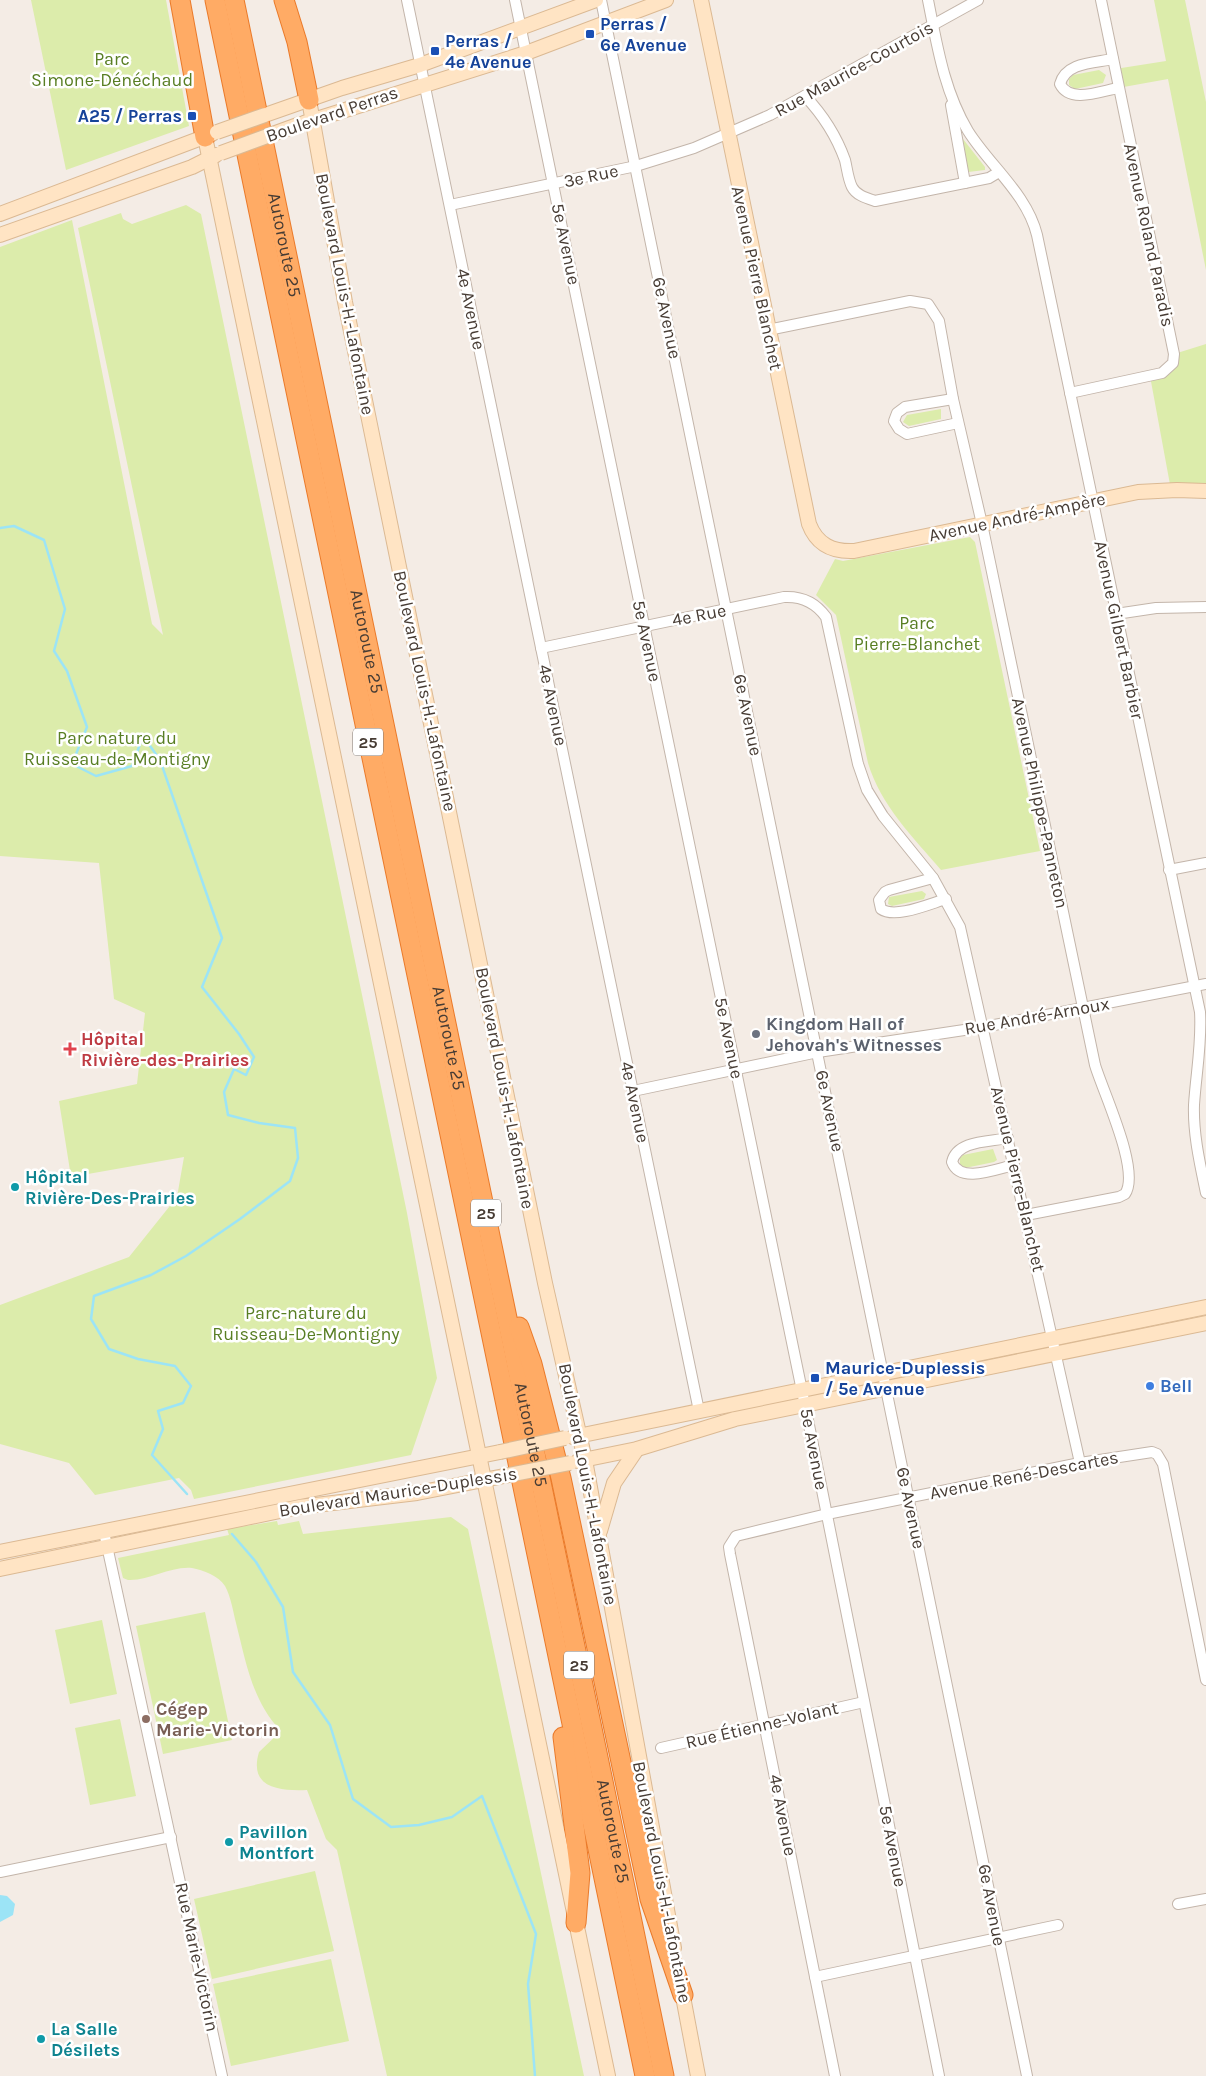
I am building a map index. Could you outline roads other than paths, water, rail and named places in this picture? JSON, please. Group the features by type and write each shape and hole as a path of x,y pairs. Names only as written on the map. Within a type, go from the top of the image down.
{"highway":[{"path":"180,0 211,134"},
{"name":"Autoroute 25","path":"215,0 645,2076"},
{"name":"Autoroute 25","path":"234,0 664,2076"},
{"path":"284,0 296,42 304,102"},
{"path":"494,1253 532,1364 547,1419 650,1899 683,1995"},
{"path":"555,1644 568,1790 580,1873 576,1923"}],"main road":[{"name":"Boulevard Perras","path":"0,214 211,134 342,88 420,65 596,0"},
{"name":"Boulevard Perras","path":"0,235 306,122 526,52 666,0"},
{"name":"Avenue Pierre Blanchet","path":"701,0 809,524 814,536 830,548"},
{"name":"Boulevard Louis-H.-Lafontaine","path":"304,102 306,122 345,302 545,1283 585,1460 698,2076"},
{"path":"211,134 479,1456 608,2076"},
{"name":"Avenue André-Ampère","path":"830,548 841,551 854,551 1138,492 1206,491"},
{"name":"Boulevard Maurice-Duplessis","path":"0,1552 500,1452 1206,1307"},
{"name":"Boulevard Maurice-Duplessis","path":"0,1569 298,1507 417,1493 585,1460 638,1449 734,1419 1206,1323"},
{"path":"599,1535 614,1483 638,1449"}],"street":[{"name":"4e Avenue","path":"407,0 698,1411"},
{"name":"5e Avenue","path":"515,0 805,1405 940,2076"},
{"name":"6e Avenue","path":"601,0 1027,2076"},
{"name":"Avenue Gilbert Barbier","path":"928,0 965,183"},
{"name":"Rue Maurice-Courtois","path":"728,134 805,96 978,0"},
{"name":"Avenue Roland Paradis","path":"1070,392 1150,376 1169,369 1173,363 1174,354 1101,0"},
{"path":"1113,59 1072,67 1064,73 1060,84 1067,92 1076,96 1118,88"},
{"name":"Avenue Gilbert Barbier","path":"948,92 967,130 1019,197 1034,222 1200,1012 1201,1035 1194,1119 1206,1193"},
{"path":"805,96 821,113 834,135 844,159 852,187 862,196 874,201 989,178 999,172"},
{"name":"3e Rue","path":"450,205 636,166 728,134"},
{"name":"Avenue Philippe-Panneton","path":"768,330 910,301 922,302 933,309 939,321 958,423 982,524 1098,1074 1117,1121 1130,1181 1129,1188 1125,1194 1119,1197 1026,1215"},
{"path":"953,399 905,408 897,413 894,421 900,430 907,434 958,423"},
{"name":"4e Rue","path":"541,648 784,597 799,598"},
{"name":"Avenue Pierre-Blanchet","path":"799,598 807,600 822,611 829,626 858,764 867,790 883,816 933,878 946,898 960,927 1057,1353 1080,1463"},
{"path":"1116,614 1156,608 1206,607"},
{"path":"1169,870 1206,863"},
{"path":"933,878 884,892 879,900 881,909 891,914 896,914 946,898"},
{"name":"Rue André-Arnoux","path":"633,1091 818,1052 984,1027 1206,984"},
{"path":"1008,1138 963,1147 956,1152 952,1162 958,1170 966,1175 1014,1165"},
{"name":"Avenue René-Descartes","path":"730,1554 732,1541 743,1532 1080,1463 1145,1452 1157,1454 1163,1464 1206,1680"},
{"name":"Rue Marie-Victorin","path":"104,1532 222,2076"},
{"name":"4e Avenue","path":"730,1554 835,2076"},
{"name":"Rue Étienne-Volant","path":"661,1748 864,1702"},
{"path":"0,1872 171,1837"},
{"path":"1178,1904 1206,1899"},
{"path":"815,1977 1058,1926"}],"water":[{"path":"0,1895 7,1896 15,1904 13,1915 0,1922"}],"waterway":[{"path":"0,528 14,526 44,540 65,609 54,651 67,671 87,727 72,764 96,776 132,766 143,736 160,760 222,938 202,987 239,1034 254,1057 246,1075 234,1069 224,1092 228,1115 259,1123 295,1128 298,1158 290,1181 240,1219 186,1256 151,1275 94,1296 91,1319 109,1349 138,1359 175,1366 191,1386 183,1403 158,1411 163,1429 152,1455 187,1494"},
{"path":"232,1534 256,1562 283,1607 293,1672 330,1725 353,1799 391,1827 419,1825 452,1817 482,1796 536,1934 528,1984 535,2076"}],"place":[{"name":"Perras / 6e Avenue","path":"590,34"},
{"name":"Perras / 4e Avenue","path":"435,51"},
{"name":"A25 / Perras","path":"192,116"},
{"name":"Kingdom Hall of Jehovah's Witnesses","path":"756,1034"},
{"name":"Hôpital Rivière-des-Prairies","path":"70,1049"},
{"name":"Hôpital Rivière-Des-Prairies","path":"15,1187"},
{"name":"Maurice-Duplessis / 5e Avenue","path":"815,1378"},
{"name":"Bell","path":"1150,1386"},
{"name":"Cégep Marie-Victorin","path":"146,1719"},
{"name":"Pavillon Montfort","path":"229,1842"},
{"name":"La Salle Désilets","path":"41,2039"}],"park label":[{"name":"Parc Simone-Dénéchaud","path":"112,69"},
{"name":"Parc Pierre-Blanchet","path":"917,633"},
{"name":"Parc nature du Ruisseau-de-Montigny","path":"117,748"},
{"name":"Parc-nature du Ruisseau-De-Montigny","path":"306,1324"}]}
